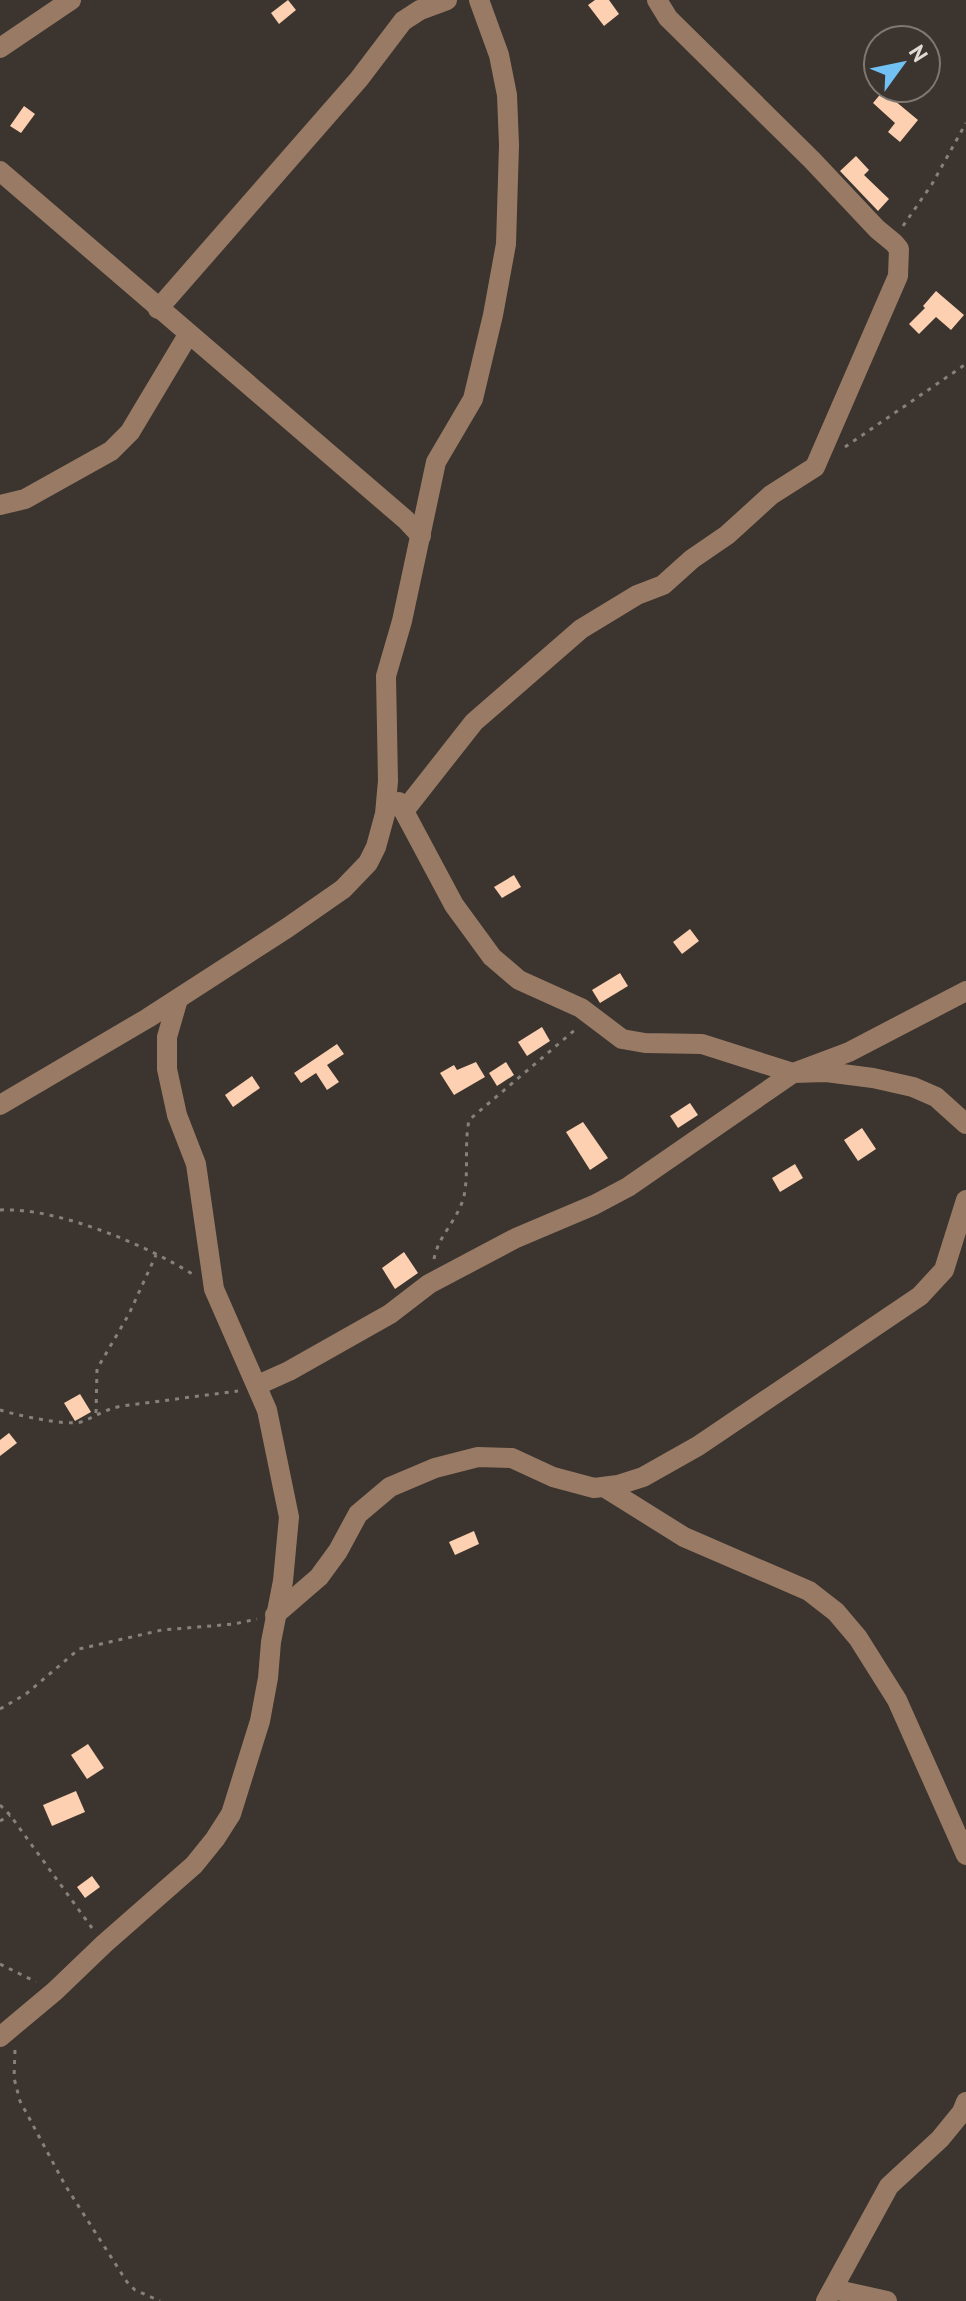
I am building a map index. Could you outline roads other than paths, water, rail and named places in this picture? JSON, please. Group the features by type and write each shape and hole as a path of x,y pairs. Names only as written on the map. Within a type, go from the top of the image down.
{"street":[{"path":"0,48 71,0"},
{"path":"158,309 359,79 403,21 416,12 447,0"},
{"path":"0,1105 178,999 287,928 343,889 359,874 376,847 385,814 388,781 386,676 402,621 436,462 473,399 506,244 507,95 499,55 479,0"},
{"path":"404,811 474,722 581,629 637,595 663,585 692,559 727,535 771,495 815,467 898,276 899,249 668,18 657,0"},
{"path":"0,171 421,536"},
{"path":"0,505 35,494 111,451 130,432 188,335"},
{"path":"388,781 454,905 492,957 519,980 581,1008 622,1039 645,1043 702,1044 793,1073 826,1072 913,1087 936,1097 966,1124"},
{"path":"258,1385 390,1314 429,1284 516,1238 628,1187 793,1073 849,1052 966,991"},
{"path":"8,2032 194,1865 231,1814 260,1721 283,1581 289,1517 267,1410 214,1289 196,1164 177,1115 167,1069 167,1037 178,999"},
{"path":"275,1615 328,1566 358,1514 390,1487 435,1468 478,1457 512,1458 553,1477 594,1488 643,1477 698,1446 920,1296 944,1270 966,1200"},
{"path":"604,1487 684,1537 809,1591 836,1612 858,1638 897,1700 966,1855"},
{"path":"887,2301 830,2295 889,2186 940,2139 962,2112 966,2102"}]}
